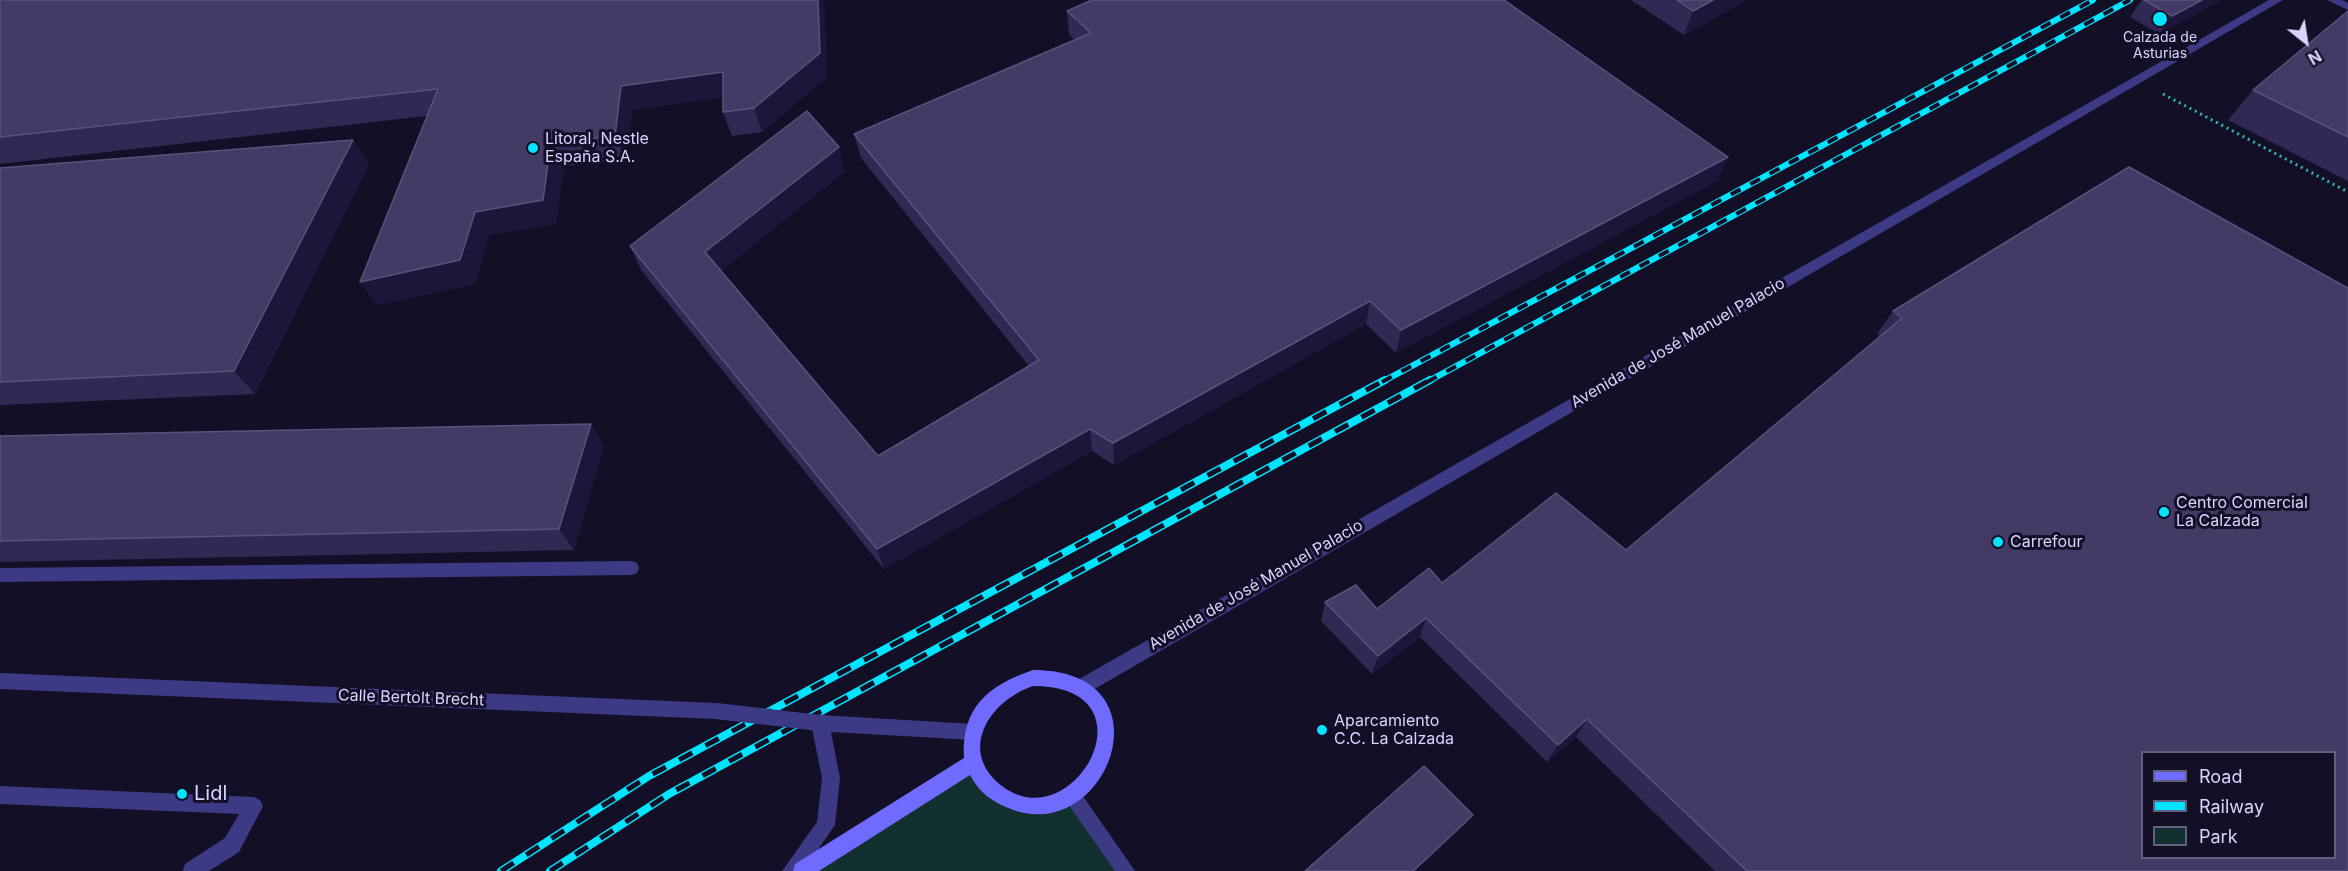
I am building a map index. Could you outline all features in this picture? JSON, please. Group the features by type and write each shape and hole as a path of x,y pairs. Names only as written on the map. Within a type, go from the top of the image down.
{"main road":[{"path":"1033,678 1051,678 1080,688 1101,711 1106,727 1105,754 1097,773 1084,787 1072,795 1041,806 1020,804 993,791 982,779 974,762 971,746 979,716 989,703 1000,692 1033,678"},
{"path":"802,871 974,762"}],"street":[{"name":"Avenida de José Manuel Palacio","path":"1080,688 2277,0"},
{"path":"2333,0 2348,7"},
{"path":"0,575 631,568"},
{"name":"Calle Bertolt Brecht","path":"0,681 716,711 820,723 974,732"},
{"path":"791,871 826,825 831,777 820,723"},
{"path":"0,795 254,806 232,845 192,871"},
{"path":"1072,795 1126,871"}],"path":[{"path":"2137,80 2348,192"}],"green space":[{"path":"974,762 1008,800 1072,795 1126,871 802,871"}],"building":[{"name":"Litoral, Nestle España S.A.","path":"0,0 818,0 820,53 754,108 723,112 723,72 621,86 615,136 551,142 543,200 475,212 460,260 360,282 438,89 0,137"},
{"path":"1092,0 1504,0 1728,157 1401,330 1370,301 1113,443 1090,429 877,549 630,246 807,111 839,147 705,252 878,456 1039,360 854,134 1091,33 1067,11"},
{"path":"1677,0 1713,0 1693,11"},
{"path":"2144,0 2202,0 2172,16"},
{"path":"2348,11 2348,137 2253,90"},
{"path":"353,140 234,371 0,382 0,168"},
{"name":"Carrefour","path":"2129,167 2348,288 2348,871 1747,871 1587,719 1558,745 1426,618 1378,656 1325,602 1356,585 1377,609 1429,568 1442,583 1556,493 1626,550 1902,318 1893,311"},
{"path":"591,424 559,529 0,541 0,436"},
{"path":"1424,766 1473,815 1413,871 1305,871"}],"railway":[{"path":"1382,382 2093,0"},
{"path":"1427,382 2130,0"},
{"path":"501,871 649,776 1385,380"},
{"path":"550,871 669,794 1430,380"}],"place":[{"name":"Calzada de Asturias","path":"2160,19"},
{"name":"Litoral, Nestle España S.A.","path":"533,148"},
{"name":"Centro Comercial La Calzada","path":"2164,512"},
{"name":"Carrefour","path":"1998,542"},
{"name":"Aparcamiento C.C. La Calzada","path":"1322,730"},
{"name":"Lidl","path":"182,794"}]}
